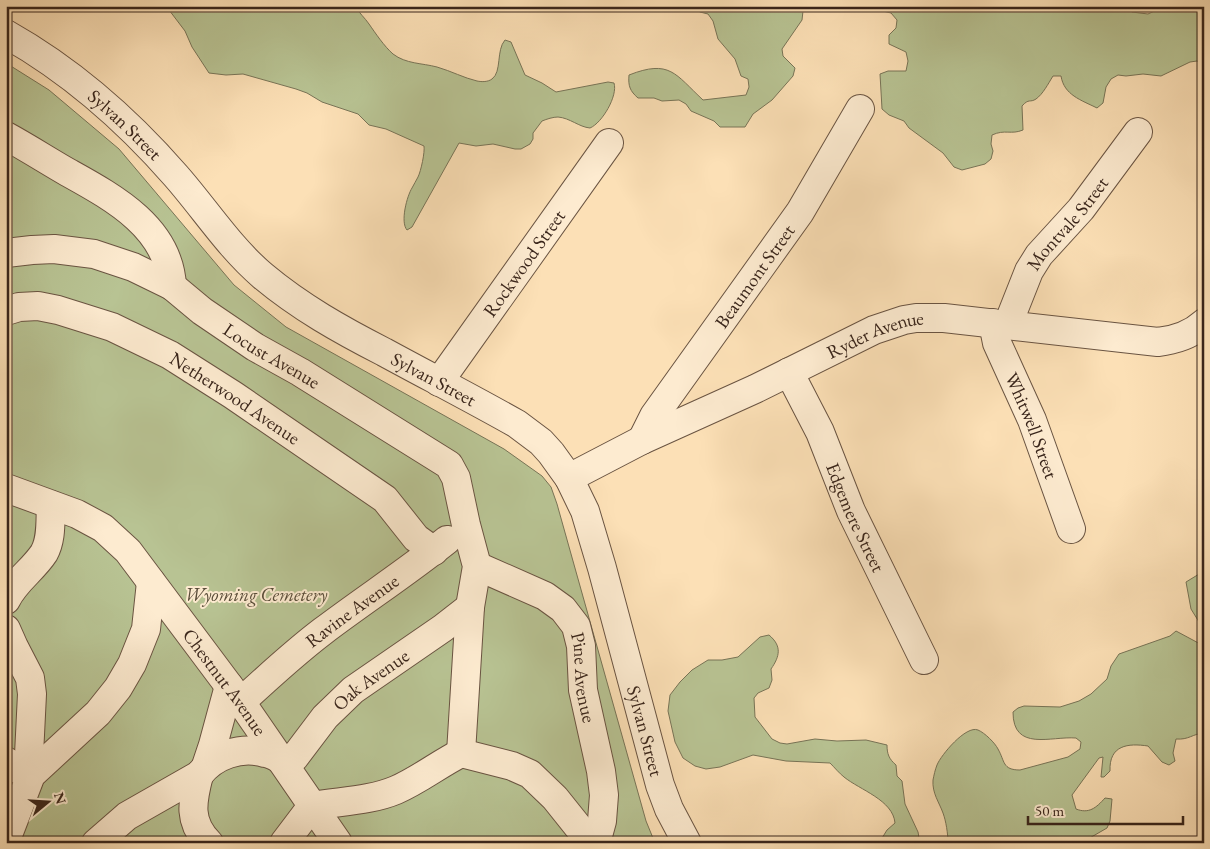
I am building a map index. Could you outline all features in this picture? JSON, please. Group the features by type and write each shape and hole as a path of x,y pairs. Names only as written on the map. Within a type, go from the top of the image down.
{"street":[{"name":"Sylvan Street","path":"6,34 61,70 147,144 234,246 261,274 284,293 334,325 501,415 529,433 551,453 570,478 585,511 660,785 669,809 687,843"},
{"name":"Beaumont Street","path":"642,440 654,416 800,212 860,109"},
{"name":"Montvale Street","path":"1000,324 1039,255 1081,208 1138,132"},
{"path":"6,136 116,200 143,224 164,251 171,270 172,286"},
{"name":"Rockwood Street","path":"439,382 609,143"},
{"name":"Locust Avenue","path":"6,253 54,249 94,254 133,267 172,286 202,311 255,347 308,377 449,465 456,478 477,566 470,607"},
{"name":"Netherwood Avenue","path":"6,311 19,307 38,306 58,310 112,326 170,355 233,395 385,499 416,538 434,551"},
{"name":"Ryder Avenue","path":"570,478 642,440 789,372 861,336 904,320 928,317 1158,342 1180,338 1191,333 1204,323"},
{"name":"Whitwell Street","path":"1000,324 997,343 1032,420 1071,529"},
{"name":"Edgemere Street","path":"789,372 820,432 851,511 924,660"},
{"name":"Chestnut Avenue","path":"6,488 77,514 103,528 128,551 283,761 323,804 338,843"},
{"path":"6,600 14,586 44,552 48,542 51,505"},
{"name":"Ravine Avenue","path":"235,694 434,551 466,525"},
{"name":"Pine Avenue","path":"477,566 545,596 563,609 576,626 581,646 583,690 604,795 602,821 596,843"},
{"path":"8,834 32,775 98,714 118,688 132,664 146,629 151,582"},
{"path":"461,753 470,607"},
{"name":"Oak Avenue","path":"283,761 294,758 325,717 354,690 470,607"},
{"path":"6,629 30,678 32,694 29,755 32,775"},
{"path":"139,646 156,637 169,634 180,634 194,639"},
{"path":"209,843 194,820 193,799 220,721 235,694"},
{"path":"96,843 127,816 224,755 237,751 253,751 267,753 283,761"},
{"path":"284,843 323,804 369,799 395,790 426,775 461,753 512,766 530,774 555,798 591,843"},
{"path":"6,762 32,775"}],"green space":[{"path":"166,6 355,6 386,47 403,60 437,67 483,82 495,76 502,44 505,40 511,42 525,75 556,92 608,82 614,83 614,95 604,115 590,128 556,117 542,121 533,133 533,139 530,144 521,149 493,144 476,146 459,143 412,227 407,230 404,221 406,203 418,177 424,146 386,129 369,125 358,114 322,102 296,89 243,74 209,73 192,47 185,31"},
{"path":"692,6 809,6 803,11 802,20 782,49 783,56 795,68 793,76 772,100 753,114 745,127 720,127 714,121 691,111 686,104 679,100 662,101 654,98 638,98 630,88 629,75 654,68 663,69 678,76 703,100 746,95 749,87 748,79 741,76 735,59 718,39 713,21 708,14 700,12"},
{"path":"880,6 1089,6 1098,11 1124,7 1132,12 1148,14 1165,6 1204,6 1204,64 1197,61 1190,62 1161,76 1143,74 1118,75 1111,79 1106,87 1103,103 1097,108 1069,92 1061,76 1053,76 1039,97 1026,102 1022,106 1023,130 1001,132 992,135 991,144 993,151 991,159 985,164 962,170 954,167 943,153 909,128 904,121 889,115 882,109 880,74 888,71 906,71 908,61 906,52 889,44 889,35 896,28 897,20 891,13 883,11"},
{"name":"Wyoming Cemetery","path":"6,63 49,90 119,149 234,285 286,327 504,449 542,476 551,487 557,504 646,821 655,843 6,843"},
{"path":"1204,571 1204,630 1191,609 1186,582"},
{"path":"1176,631 1204,646 1204,733 1184,739 1176,739 1173,753 1175,761 1169,765 1162,762 1148,746 1127,746 1116,751 1111,762 1110,771 1104,777 1101,777 1103,757 1099,758 1072,795 1076,809 1085,811 1095,807 1105,798 1112,799 1110,821 1107,828 1081,843 948,843 945,820 935,793 933,780 939,760 954,742 967,732 978,730 995,744 1007,767 1014,770 1068,757 1080,749 1081,742 1076,738 1035,739 1026,737 1019,733 1015,725 1013,712 1024,706 1060,707 1079,701 1091,694 1107,679 1111,666 1119,654 1170,636"},
{"path":"769,635 778,647 778,655 771,669 772,680 769,688 758,693 754,698 755,717 772,739 780,743 787,744 815,739 837,741 866,740 887,745 889,756 896,765 897,776 902,781 905,804 918,832 920,843 879,843 887,830 895,823 893,815 875,796 844,777 830,763 786,761 753,755 720,767 706,769 695,766 683,758 675,742 668,711 670,695 692,670 708,660 738,657 760,637"}]}
